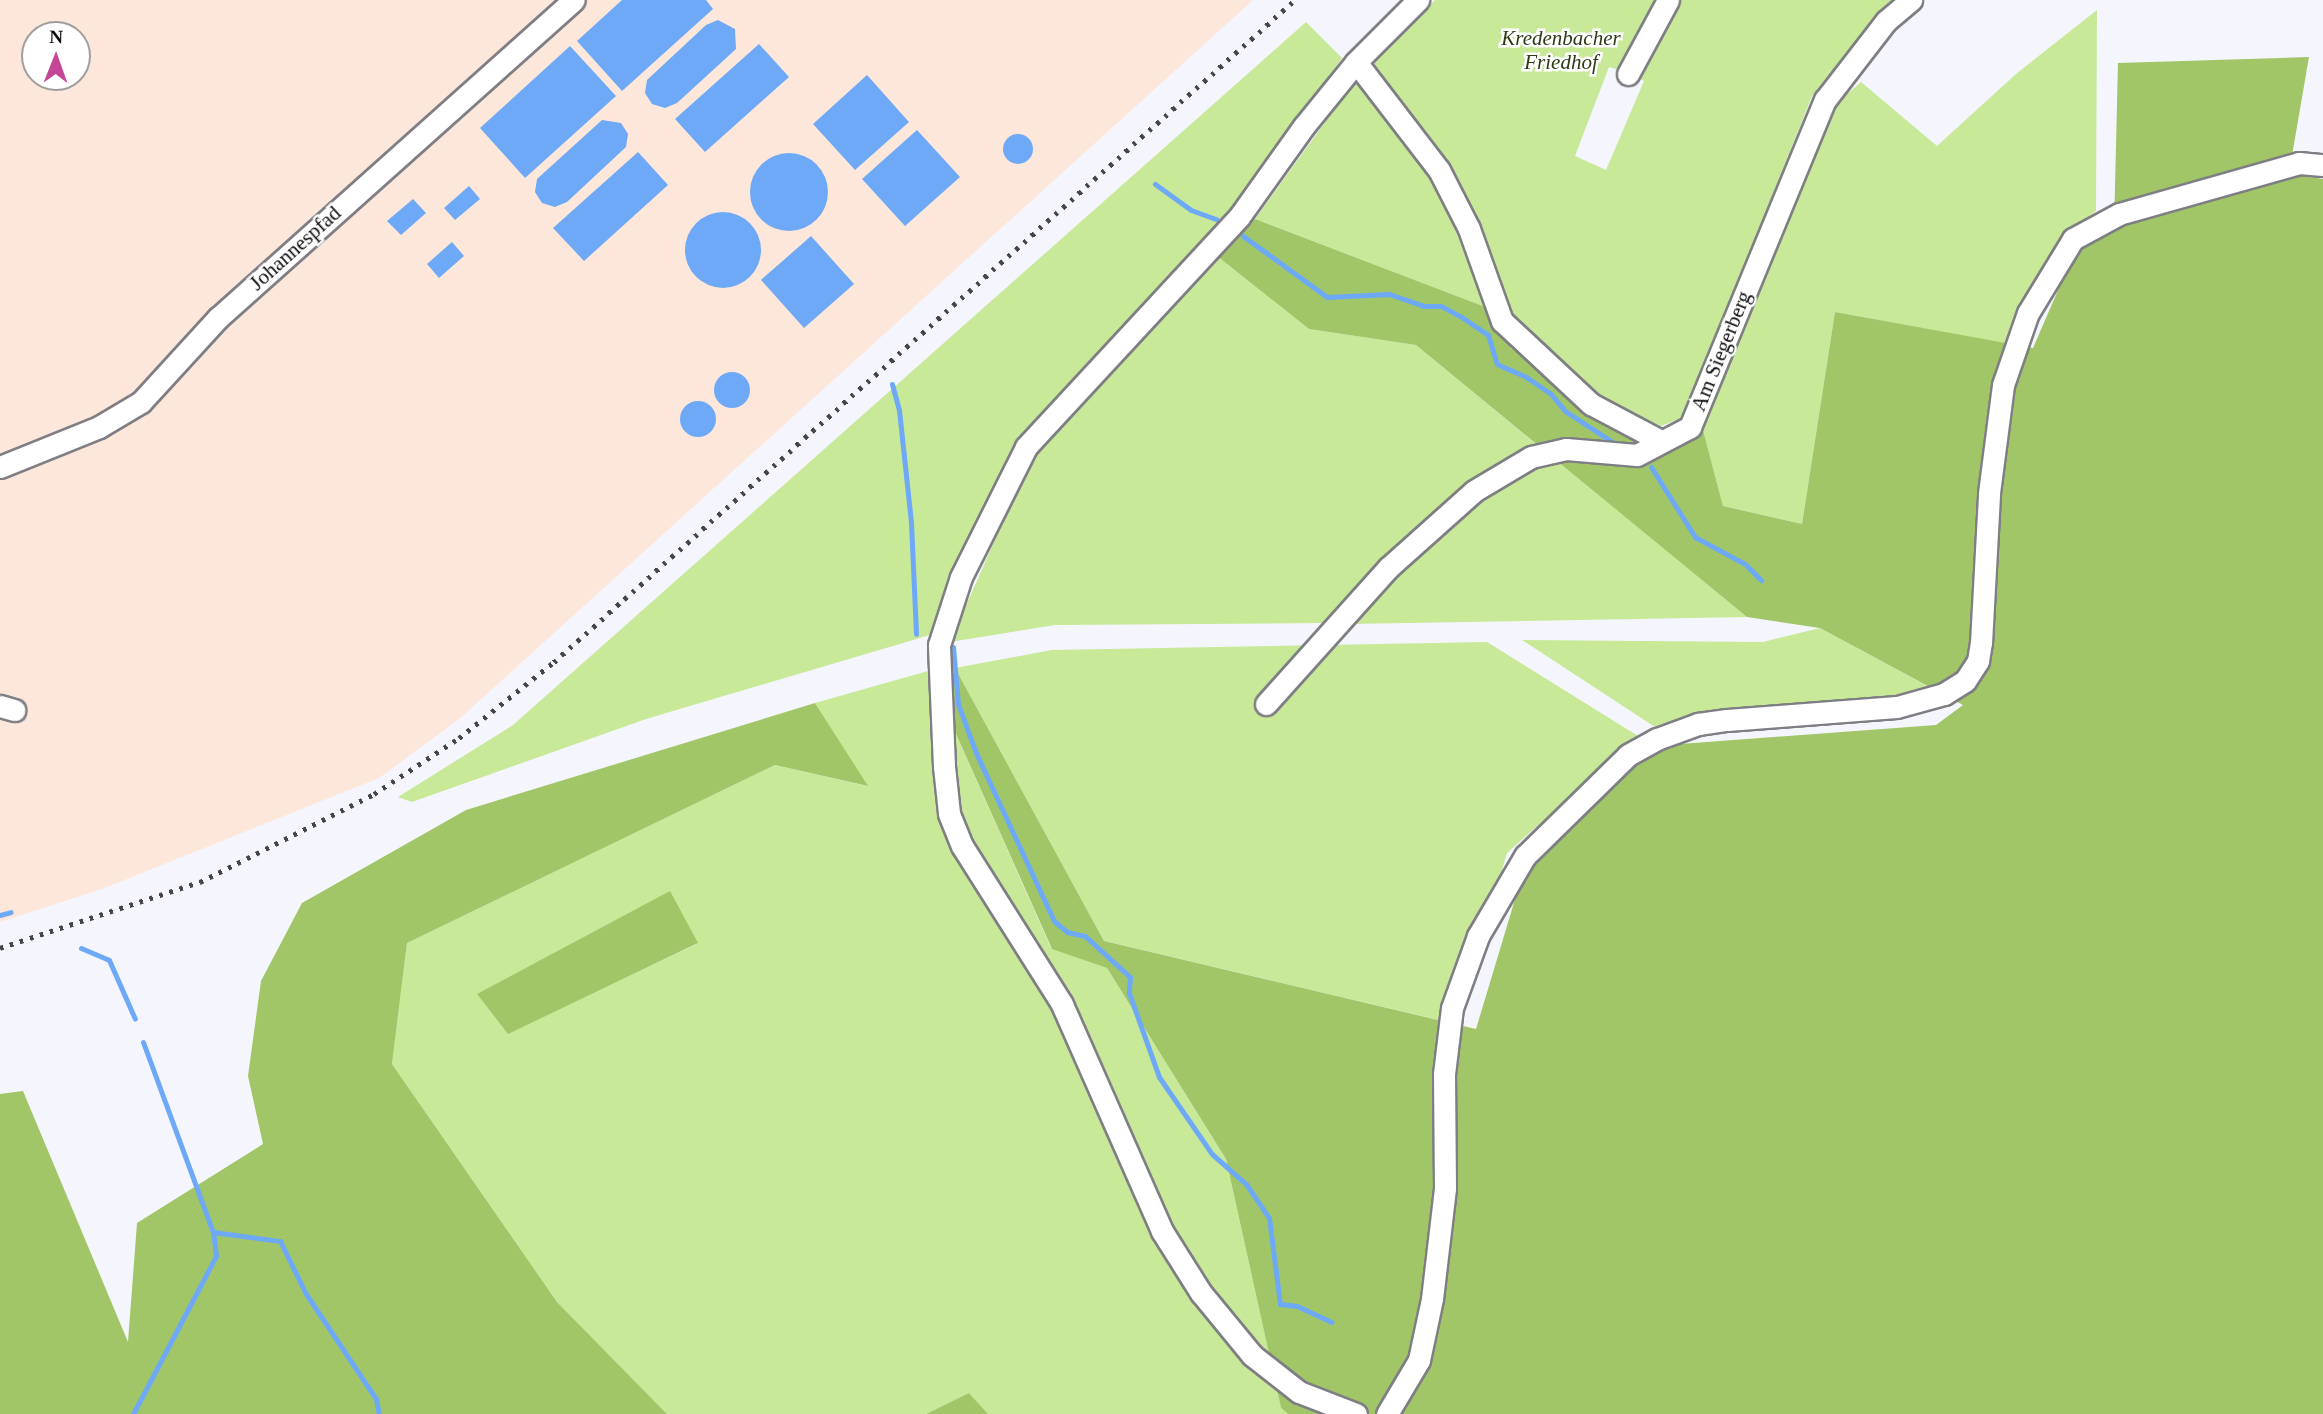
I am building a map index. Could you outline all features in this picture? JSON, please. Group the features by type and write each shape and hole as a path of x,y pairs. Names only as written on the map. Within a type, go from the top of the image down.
{"street":[{"name":"Johannespfad","path":"0,467 99,426 141,402 218,318 574,0"},
{"path":"1356,1414 1299,1392 1252,1355 1201,1293 1162,1231 1062,1004 962,846 949,813 944,766 939,645 961,577 1026,447 1239,217 1304,126 1356,62 1418,0"},
{"path":"1628,74 1668,0"},
{"name":"Am Siegerberg","path":"1266,705 1388,568 1474,491 1531,457 1566,449 1637,455 1690,427 1825,100 1886,21 1911,0"},
{"path":"1356,62 1439,170 1469,229 1502,321 1591,404 1661,441"},
{"path":"1387,1414 1419,1360 1432,1299 1445,1188 1444,1074 1451,1008 1478,936 1525,856 1628,755 1657,739 1698,724 1727,720 1897,707 1944,694 1965,681 1978,661 1981,643 1989,493 2003,385 2028,313 2073,239 2119,214 2299,163 2323,165"}],"shaded area":[{"path":"0,0 1253,0 458,720 379,778 102,889 0,922"}],"green space":[{"name":"Kredenbacher Friedhof","path":"1435,0 1657,0 1619,70 1609,67 1575,156 1606,170 1644,81 1639,78 1679,0 1895,0 1879,12 1812,96 1684,417 1661,426 1594,395 1509,315 1446,163 1370,63"},
{"path":"2097,10 2096,211 2066,233 2006,344 1835,312 1802,524 1723,506 1703,430 1832,107 1861,82 1937,146 2016,74"},
{"path":"1306,22 1342,58 1232,211 1016,445 949,574 930,635 646,719 412,802 398,797 513,725"},
{"path":"2309,57 2289,173 2323,179 2323,1414 1288,1414 1281,1408 1226,1159 1107,968 1052,949 944,707 955,668 1104,941 1476,1029 1525,866 1637,762 1680,744 1936,725 1963,705 1820,628 1747,617 1416,345 1309,329 1217,256 1255,219 1488,308 1511,348 1656,451 1703,430 1723,506 1802,524 1835,312 2033,348 2075,251 2114,227 2118,63"},
{"path":"1357,78 1431,173 1488,308 1255,219"},
{"path":"1217,256 1309,329 1416,345 1536,444 1468,482 1325,623 1055,625 950,642 1033,453"},
{"path":"1558,461 1747,617 1349,624 1385,585 1480,502 1534,466"},
{"path":"1820,628 1940,693 1658,729 1522,640 1763,642"},
{"path":"1487,642 1638,736 1507,853 1456,1024 1104,941 955,668 1052,650"},
{"path":"928,671 1051,948 1107,968 1226,1159 1281,1408 1288,1414 988,1414 969,1393 926,1414 667,1414 557,1302 392,1064 407,943 775,765 867,786 815,703","holes":["669,892 697,944 508,1033 478,995"]},
{"path":"815,703 868,786 775,765 407,943 392,1064 557,1302 667,1414 0,1414 0,1094 23,1091 128,1342 137,1223 263,1144 248,1076 261,981 302,903 466,810"},
{"path":"670,891 698,943 508,1034 477,994"},
{"path":"969,1393 988,1414 926,1414"}],"water":[{"path":"622,0 706,0 713,9 622,91 577,41"},
{"path":"718,20 735,29 736,49 677,103 665,108 652,104 645,93 647,80 706,25"},
{"path":"759,44 789,77 705,152 675,119"},
{"path":"570,46 616,96 525,178 480,128"},
{"path":"867,75 909,122 855,170 813,124"},
{"path":"602,120 621,123 628,134 626,147 567,202 555,207 542,203 535,192 537,179"},
{"path":"917,130 960,177 905,226 862,179"},
{"path":"1018,134 1029,138 1033,149 1029,160 1018,164 1007,160 1003,149 1007,138"},
{"path":"638,152 668,185 584,261 553,228"},
{"path":"789,153 804,156 821,170 828,192 825,207 811,224 789,231 774,228 757,214 750,192 753,177 767,160"},
{"path":"469,186 480,199 455,220 444,208"},
{"path":"413,199 426,213 401,235 387,221"},
{"path":"723,212 738,215 750,223 758,235 761,250 758,265 750,277 738,285 723,288 708,285 696,277 688,265 685,250 688,235 696,223 708,215"},
{"path":"811,236 854,284 804,328 761,280"},
{"path":"452,242 464,256 439,278 427,264"},
{"path":"732,372 745,377 750,390 745,403 732,408 719,403 714,390 719,377"},
{"path":"698,401 711,406 716,419 711,432 698,437 685,432 680,419 685,406"}],"waterway":[{"path":"1155,184 1191,210 1216,219"},
{"path":"1243,236 1327,297 1389,294 1423,306 1441,306 1460,316 1488,335 1497,364 1526,377 1550,393 1565,411 1614,443"},
{"path":"892,384 899,410 911,523 916,634"},
{"path":"1651,467 1695,537 1745,564 1761,580"},
{"path":"953,647 958,704 976,753 1054,921 1067,932 1085,936 1130,977 1129,993 1159,1077 1212,1154 1246,1184 1269,1218 1280,1304 1297,1306 1331,1322"},
{"path":"0,915 11,912"},
{"path":"81,948 109,960 135,1019"},
{"path":"143,1042 213,1232 280,1241 306,1294 376,1399 379,1414"},
{"path":"133,1414 216,1256 213,1232"}],"railway":[{"path":"0,948 200,882 374,794 459,738 554,662 1295,0"}]}
